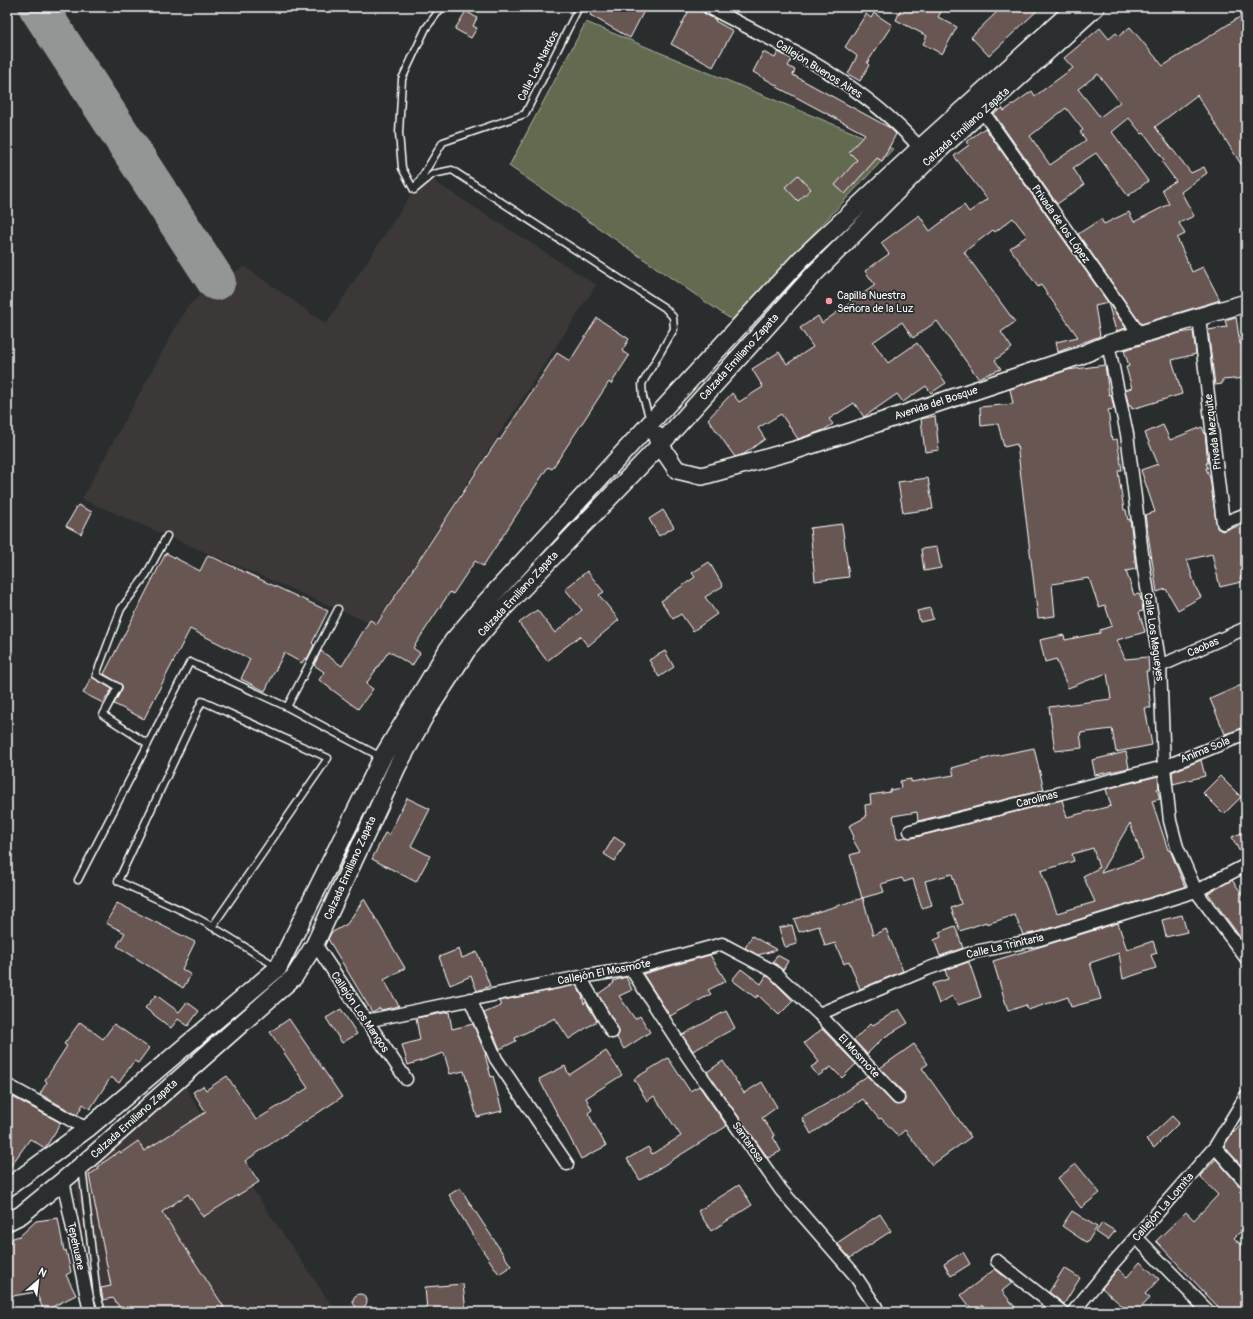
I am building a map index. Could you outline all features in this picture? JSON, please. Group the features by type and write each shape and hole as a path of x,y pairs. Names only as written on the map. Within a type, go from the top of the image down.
{"main road":[{"name":"Calzada Emiliano Zapata","path":"7,1188 87,1129 278,968 382,758 453,641 485,603 801,259 920,148 1076,7"},
{"name":"Calzada Emiliano Zapata","path":"7,1222 21,1214 62,1180 82,1166 294,977 315,944 397,767 427,712 467,650 495,617 660,445 815,273 928,160 983,112 1096,7"},
{"name":"Avenida del Bosque","path":"651,422 660,445 677,470 702,476 799,449 1079,356 1108,344 1246,303"}],"street":[{"name":"Callejón Buenos Aires","path":"708,7 764,36 830,74 874,104 906,132 920,148"},
{"name":"Privada de los López","path":"983,112 1140,335"},
{"name":"Privada Mezquite","path":"1200,317 1223,522 1246,514"},
{"name":"Calle Los Magueyes","path":"1108,344 1127,434 1144,569 1160,666 1164,766 1170,821 1178,847 1196,891 1246,958"},
{"name":"Caobas","path":"1160,666 1246,628"},
{"name":"Anima Sola","path":"1164,766 1246,734"},
{"name":"Carolinas","path":"910,831 1164,766"},
{"name":"Calle La Trinitaria","path":"820,1014 927,969 974,952 1040,939 1196,891 1246,865"},
{"name":"Callejón Los Mangos","path":"315,944 366,1022 406,1079"},
{"name":"Callejón El Mosmote","path":"366,1022 580,976 631,969 722,944 773,971 820,1014"},
{"name":"Santarosa","path":"631,969 688,1057 781,1190 854,1274 876,1307"},
{"path":"580,976 612,1032"},
{"path":"470,999 496,1060 567,1164"},
{"name":"El Mosmote","path":"820,1014 898,1098"},
{"path":"7,1085 87,1129"},
{"name":"Callejón La Lomita","path":"1073,1312 1215,1147 1246,1096"},
{"path":"1215,1147 1246,1182"},
{"name":"Tepehuane","path":"62,1180 90,1312"},
{"path":"1136,1237 1209,1312"},
{"path":"996,1261 1062,1312"}],"lane":[{"path":"442,7 426,28 402,79 399,133 402,168 414,190 433,174 452,170 665,308 673,317 674,329 642,384 643,397 651,422"},
{"name":"Calle Los Nardos","path":"414,190 443,142 525,114 579,7"},
{"path":"148,744 103,715 118,686 96,675 121,608 146,575 167,536"},
{"path":"287,707 338,609"},
{"path":"78,880 190,662 287,707 382,758"},
{"path":"212,927 328,758 202,701 118,881 195,917 278,968"},
{"path":"82,1166 97,1295 102,1312"}],"shaded area":[{"path":"424,175 596,285 375,625 82,499 187,307 216,281 245,267 326,324"},
{"path":"184,1084 193,1101 336,1312 99,1312 74,1179"}],"green space":[{"path":"586,22 893,149 732,320 509,166"}],"building":[{"path":"594,7 646,7 630,38 590,15"},
{"path":"691,7 701,10 716,20 715,21 733,31 713,67 671,44"},
{"path":"902,7 944,7 938,17 957,27 942,54 923,44 927,36 896,20"},
{"path":"1002,7 1041,7 989,56 971,37"},
{"path":"466,11 477,18 473,26 477,28 471,38 455,29"},
{"path":"874,13 892,25 867,63 869,65 860,81 848,74 857,56 845,47 866,14 871,18"},
{"path":"1246,13 1246,172 1197,95 1155,127 1191,173 1204,167 1207,173 1181,192 1194,216 1179,223 1185,234 1177,238 1192,272 1203,267 1220,300 1141,324 1078,234 1101,219 1104,224 1129,212 1134,222 1169,204 1162,189 1176,181 1162,162 1164,160 1144,133 1142,134 1129,118 1112,132 1148,181 1128,196 1096,153 1073,168 1084,185 1057,204 994,114 1002,108 1004,111 1032,91 1035,96 1073,68 1064,58 1100,28 1109,39 1116,33 1119,36 1130,27 1163,66","holes":["1098,74 1120,102 1100,117 1078,89","1066,108 1083,130 1080,132 1086,140 1050,165 1030,136"]},
{"path":"763,52 775,58 778,52 792,59 788,66 795,70 793,75 890,128 896,134 882,161 877,158 845,194 835,185 857,160 849,152 865,134 777,87 778,86 753,72"},
{"path":"985,128 1126,328 1116,331 1108,303 1095,306 1100,336 1058,352 1056,342 1078,337 1041,285 1038,287 1010,248 1027,236 1013,218 995,232 993,230 964,252 1015,322 1001,332 1012,348 995,360 1001,369 978,378 937,321 913,338 902,322 873,342 888,363 917,343 946,383 931,393 926,386 903,402 897,394 864,417 854,403 829,419 833,424 824,430 798,439 781,414 758,428 765,439 744,454 735,457 708,419 732,393 739,402 763,387 752,369 779,352 787,364 813,347 800,328 818,316 822,323 875,285 865,271 889,254 881,243 919,215 930,231 964,205 969,212 987,199 954,156 969,145 966,142"},
{"path":"798,175 811,189 798,201 785,187"},
{"path":"1236,317 1240,344 1246,343 1246,378 1222,380 1222,384 1215,385 1208,330 1227,327 1225,320"},
{"path":"597,318 629,339 622,351 629,356 611,384 609,382 552,469 548,467 483,566 475,561 453,594 450,592 413,648 420,653 412,666 389,651 366,684 373,689 358,709 319,680 324,672 314,665 321,651 342,666 370,620 377,624 498,439 500,440 557,353 570,361"},
{"path":"1193,331 1196,354 1172,360 1182,394 1132,409 1131,406 1129,406 1125,390 1132,388 1126,367 1129,366 1124,350 1180,333"},
{"path":"1105,365 1109,395 1111,394 1114,409 1108,410 1112,440 1117,439 1122,470 1118,471 1124,510 1126,510 1128,520 1130,519 1136,569 1126,571 1134,595 1139,594 1142,602 1143,611 1139,612 1145,632 1117,640 1125,659 1148,657 1149,671 1146,671 1151,708 1145,708 1152,745 1116,752 1112,729 1080,733 1082,748 1055,751 1049,707 1111,699 1107,673 1068,688 1056,659 1045,662 1040,640 1064,635 1065,640 1100,633 1100,630 1112,626 1105,605 1099,607 1089,578 1052,584 1055,616 1038,618 1017,444 1004,447 998,424 981,426 980,407 1013,404 1010,389 1068,370"},
{"path":"935,416 939,450 925,452 921,419"},
{"path":"1163,425 1170,440 1202,427 1205,434 1208,463 1206,463 1208,468 1206,468 1210,478 1217,528 1222,531 1246,524 1246,575 1240,577 1241,582 1220,587 1212,554 1187,560 1196,588 1201,597 1178,610 1166,589 1157,592 1145,515 1155,512 1141,470 1158,464 1145,433"},
{"path":"928,478 933,509 903,513 898,482"},
{"path":"78,505 92,512 81,534 66,526"},
{"path":"663,510 674,527 659,536 649,519"},
{"path":"842,524 849,577 815,581 810,528"},
{"path":"937,547 941,568 924,571 921,549"},
{"path":"166,553 200,571 208,555 328,611 312,643 314,645 307,659 305,658 302,663 284,653 265,691 241,679 250,659 190,629 144,719 114,704 122,689 122,685 104,674"},
{"path":"709,562 723,586 705,597 717,614 693,631 681,614 673,619 661,601 695,577 692,573"},
{"path":"587,571 604,592 599,595 619,620 588,646 580,636 547,661 519,623 537,610 555,633 582,610 565,589"},
{"path":"930,608 933,619 920,622 917,611"},
{"path":"665,651 674,667 659,677 649,660"},
{"path":"92,677 112,689 103,703 83,693"},
{"path":"1246,683 1246,727 1225,734 1210,699"},
{"path":"1034,748 1044,790 918,821 917,812 893,816 897,839 906,837 912,838 1062,800 1067,817 1111,806 1106,789 1158,776 1159,788 1157,789 1160,799 1152,801 1168,850 1170,850 1185,887 1038,932 1023,935 1015,915 987,924 986,922 960,931 951,908 961,904 952,874 925,881 932,905 922,908 913,879 904,882 902,878 881,884 884,892 862,898 850,855 860,852 852,838 854,837 849,826 866,817 865,805 871,804 870,795 890,792 890,790 901,788 900,781 911,779 911,782 954,775 952,768 995,756","holes":["1130,823 1143,859 1101,873 1105,865","1093,848 1099,868 1083,876 1095,902 1057,913 1041,871 1074,861 1072,854"]},
{"path":"1126,752 1129,768 1095,775 1092,760"},
{"path":"1201,760 1205,776 1173,784 1172,772"},
{"path":"1220,776 1241,797 1224,814 1203,793"},
{"path":"407,798 430,809 411,846 430,856 416,882 372,859 385,833 389,835"},
{"path":"1246,831 1246,858 1243,858 1232,837"},
{"path":"614,837 625,844 615,861 604,854"},
{"path":"1232,880 1246,899 1246,945 1208,893"},
{"path":"863,898 873,935 886,929 903,971 860,989 849,961 844,964 835,943 825,946 819,926 799,932 794,919"},
{"path":"364,899 405,968 384,980 399,1006 381,1010 380,1008 372,1012 328,939 331,933 347,924"},
{"path":"117,903 195,942 182,969 191,975 183,988 117,946 125,933 106,923"},
{"path":"1182,915 1187,932 1166,937 1162,920"},
{"path":"1118,923 1127,950 1153,941 1157,953 1151,955 1156,968 1123,979 1119,953 1090,963 1101,999 1071,1007 1068,997 1028,1010 1026,1005 1008,1011 993,961"},
{"path":"792,925 797,944 785,947 779,928"},
{"path":"955,926 963,948 940,956 934,940 941,937 939,932"},
{"path":"752,936 777,950 758,955 745,948"},
{"path":"459,949 462,958 477,952 490,986 477,991 471,976 450,985 439,957"},
{"path":"710,955 726,981 708,990 711,994 670,1016 643,974"},
{"path":"777,955 788,961 783,970 773,962"},
{"path":"969,962 981,997 958,1005 952,996 939,1004 932,984 948,979 945,970"},
{"path":"741,969 761,984 766,976 769,977 793,1001 779,1015 758,995 756,998 732,980"},
{"path":"626,977 632,990 619,996 635,1019 640,1016 650,1032 624,1049 617,1038 619,1032 618,1028 598,994 614,983 613,981"},
{"path":"576,985 582,996 584,1004 586,1002 597,1021 569,1039 555,1018 515,1038 516,1041 500,1049 484,1013 501,1006 499,1001"},
{"path":"156,995 179,1012 187,1002 199,1011 188,1026 178,1019 171,1028 145,1008"},
{"path":"341,1009 357,1034 342,1043 326,1018"},
{"path":"899,1009 908,1023 883,1038 867,1054 854,1040 871,1023 873,1025"},
{"path":"726,1011 735,1028 693,1051 682,1035"},
{"path":"449,1012 452,1029 473,1024 486,1055 491,1077 493,1076 502,1111 477,1117 464,1071 450,1074 444,1053 408,1065 402,1045 420,1040 416,1018"},
{"path":"289,1019 342,1097 245,1161 259,1182 203,1217 188,1194 162,1212 224,1307 217,1312 123,1312 113,1298 103,1300 101,1288 111,1286 89,1175 98,1169 97,1167 120,1151 121,1153 138,1141 144,1151 206,1112 193,1092 203,1086 206,1090 227,1076 256,1120 308,1088 270,1032"},
{"path":"80,1022 103,1039 114,1024 149,1048 138,1063 134,1061 119,1083 111,1077 90,1109 83,1104 77,1115 40,1094 47,1082 45,1080 67,1046 64,1044"},
{"path":"822,1029 856,1064 842,1078 831,1067 818,1076 811,1067 819,1062 804,1043"},
{"path":"914,1044 928,1064 922,1068 971,1137 932,1165 905,1130 898,1136 881,1118 879,1119 863,1099 811,1134 802,1118 833,1100 867,1076 893,1103 899,1105 903,1104 905,1100 904,1093 880,1068"},
{"path":"606,1051 622,1075 586,1098 592,1110 588,1113 606,1146 581,1159 539,1079 565,1066 569,1075"},
{"path":"668,1058 690,1091 699,1086 727,1126 640,1180 627,1159 648,1147 652,1154 681,1136 654,1096 647,1101 634,1079"},
{"path":"723,1061 744,1093 762,1082 777,1107 762,1118 775,1136 773,1137 781,1151 768,1158 707,1072"},
{"path":"7,1094 61,1123 45,1148 30,1139 7,1171"},
{"path":"1172,1116 1179,1123 1154,1148 1146,1140"},
{"path":"1246,1120 1246,1171 1224,1146 1231,1135"},
{"path":"1216,1159 1240,1187 1246,1189 1246,1226 1234,1238 1246,1249 1246,1312 1223,1312 1156,1241 1186,1212 1194,1220 1218,1195 1200,1176"},
{"path":"1076,1164 1100,1193 1081,1208 1058,1178"},
{"path":"739,1185 752,1205 711,1231 698,1211"},
{"path":"460,1188 511,1266 499,1274 475,1239 449,1195"},
{"path":"1072,1211 1097,1227 1087,1243 1062,1226"},
{"path":"880,1214 891,1231 850,1258 837,1243"},
{"path":"58,1218 64,1251 66,1250 71,1272 66,1275 76,1295 44,1311 36,1292 7,1297 7,1249 13,1238 20,1236 36,1221"},
{"path":"1102,1223 1115,1231 1108,1240 1096,1232"},
{"path":"963,1252 970,1264 951,1276 944,1264"},
{"path":"1140,1262 1159,1279 1145,1294 1150,1298 1137,1312 1129,1312 1102,1288 1118,1269 1127,1277"},
{"path":"1064,1268 1080,1278 1064,1304 1049,1292"},
{"path":"995,1269 1012,1283 1002,1291 1019,1312 988,1312 983,1305 974,1312 961,1295"},
{"path":"463,1284 466,1312 427,1311 425,1287"},
{"path":"360,1294 365,1296 367,1301 365,1306 360,1308 355,1306 353,1301 355,1296"}],"taxiway":[{"path":"38,7 216,281"}],"place":[{"name":"Capilla Nuestra Señora de la Luz","path":"829,301"}]}
